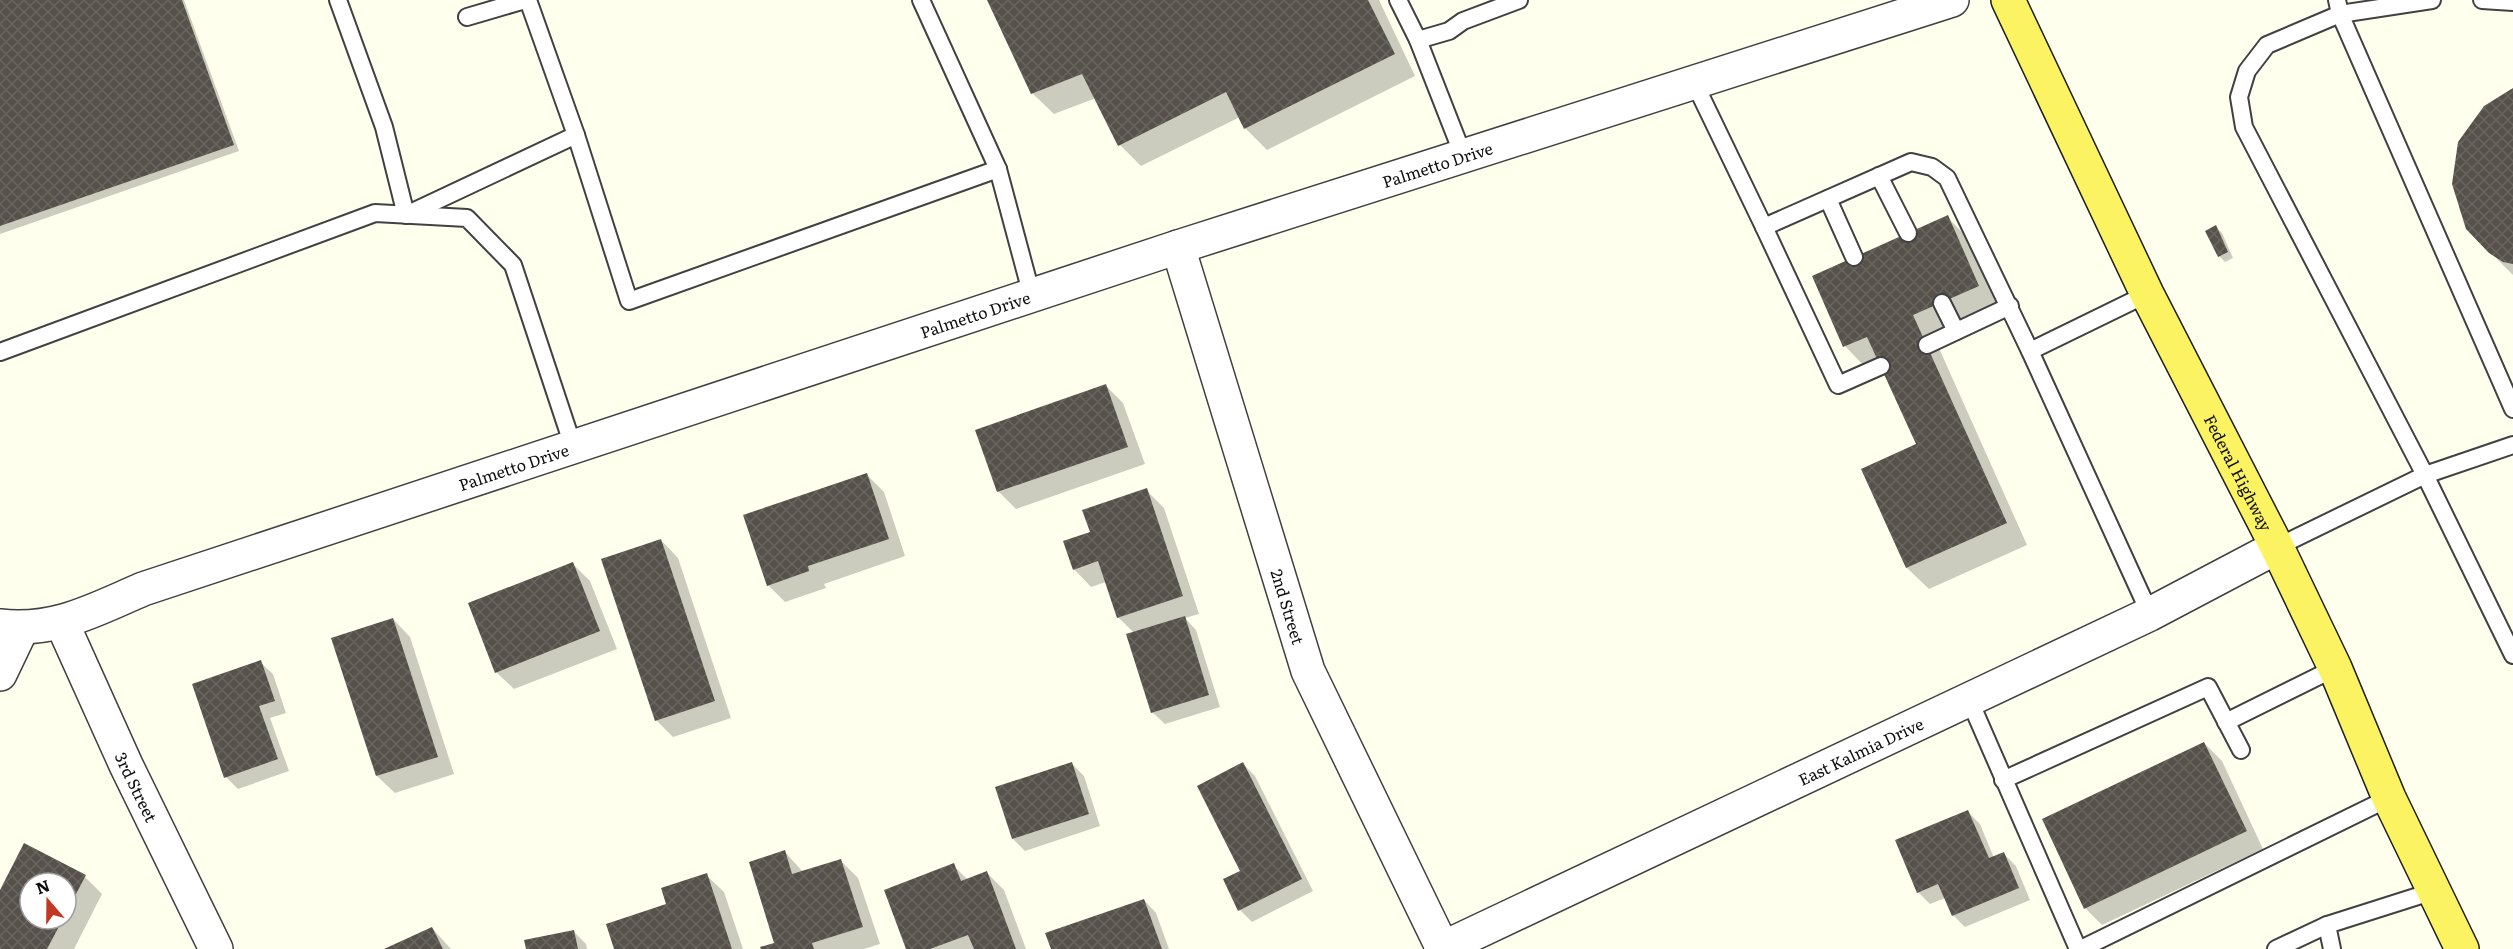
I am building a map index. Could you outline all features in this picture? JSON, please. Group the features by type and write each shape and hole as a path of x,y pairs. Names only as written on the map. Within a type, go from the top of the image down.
{"main road":[{"name":"Federal Highway","path":"2008,0 2147,294 2277,547 2335,668 2389,798 2462,949"}],"street":[{"name":"Palmetto Drive","path":"11,627 63,623 143,590 1032,296 1462,155 1952,0"},
{"name":"2nd Street","path":"1178,248 1308,671 1442,949"},
{"name":"East Kalmia Drive","path":"1442,949 2150,614 2277,547"},
{"name":"3rd Street","path":"63,623 126,765 216,949"},
{"path":"0,674 11,627"}],"lane":[{"path":"338,0 384,127 406,215"},
{"path":"467,17 526,0 576,135 629,301 998,169"},
{"path":"921,0 998,169 1032,296"},
{"path":"1398,0 1418,40 1462,155"},
{"path":"1418,40 1449,31 1463,21 1519,0"},
{"path":"2432,0 2338,7 2267,45 2247,71 2240,97 2244,127 2425,475 2513,655"},
{"path":"2482,0 2513,2"},
{"path":"2338,7 2513,409"},
{"path":"1694,82 1838,385 1881,366"},
{"path":"406,215 576,135"},
{"path":"1764,227 1911,162 1932,167 1947,178 2010,306 2150,614"},
{"path":"1879,177 1908,233"},
{"path":"1828,199 1854,257"},
{"path":"0,352 375,213 467,218 513,265 574,449"},
{"path":"2030,351 2147,294"},
{"path":"1942,303 1956,331"},
{"path":"1926,345 2010,306"},
{"path":"2277,547 2425,475 2513,445"},
{"path":"2226,722 2335,668"},
{"path":"2003,780 2208,687 2241,750"},
{"path":"1968,699 2080,949 2389,798"},
{"path":"2276,949 2327,925 2434,891"},
{"path":"2327,925 2332,949"}],"building":[{"path":"0,0 182,0 234,145 0,226"},
{"path":"987,0 1368,0 1395,54 1244,129 1226,92 1118,146 1082,74 1031,94"},
{"path":"2513,88 2513,264 2503,262 2489,253 2466,229 2452,184 2458,142 2484,106"},
{"path":"1948,215 1979,286 1913,315 2007,523 1906,568 1861,469 1916,444 1867,337 1843,347 1812,276"},
{"path":"2216,225 2228,252 2218,257 2205,231"},
{"path":"1106,384 1128,447 997,492 975,430"},
{"path":"867,473 889,539 808,566 809,571 767,586 743,515"},
{"path":"1147,488 1183,596 1117,618 1098,561 1073,570 1063,541 1090,532 1082,510"},
{"path":"661,539 715,701 655,721 601,559"},
{"path":"573,562 600,631 495,673 468,603"},
{"path":"1185,616 1209,695 1151,713 1126,634"},
{"path":"393,618 438,757 376,776 331,638"},
{"path":"261,660 275,701 259,706 278,759 224,778 192,684"},
{"path":"2204,742 2247,831 2084,909 2042,819"},
{"path":"1072,762 1089,814 1012,839 995,787"},
{"path":"1243,762 1302,879 1238,911 1223,879 1240,871 1197,786"},
{"path":"1968,810 1989,858 2004,852 2019,888 1952,916 1938,884 1917,893 1895,840"},
{"path":"24,843 86,875 78,890 78,871 18,871 18,931 57,931 47,949 0,949 0,890"},
{"path":"785,850 792,874 841,859 863,927 812,943 814,949 761,949 760,947 774,943 749,862"},
{"path":"954,863 961,881 987,871 1016,949 974,949 968,935 930,949 906,949 884,890"},
{"path":"707,873 732,949 614,949 606,924 666,904 661,888"},
{"path":"1144,899 1162,949 1051,949 1045,933"},
{"path":"432,927 443,949 384,949"},
{"path":"574,930 578,949 526,949 524,940"}]}
